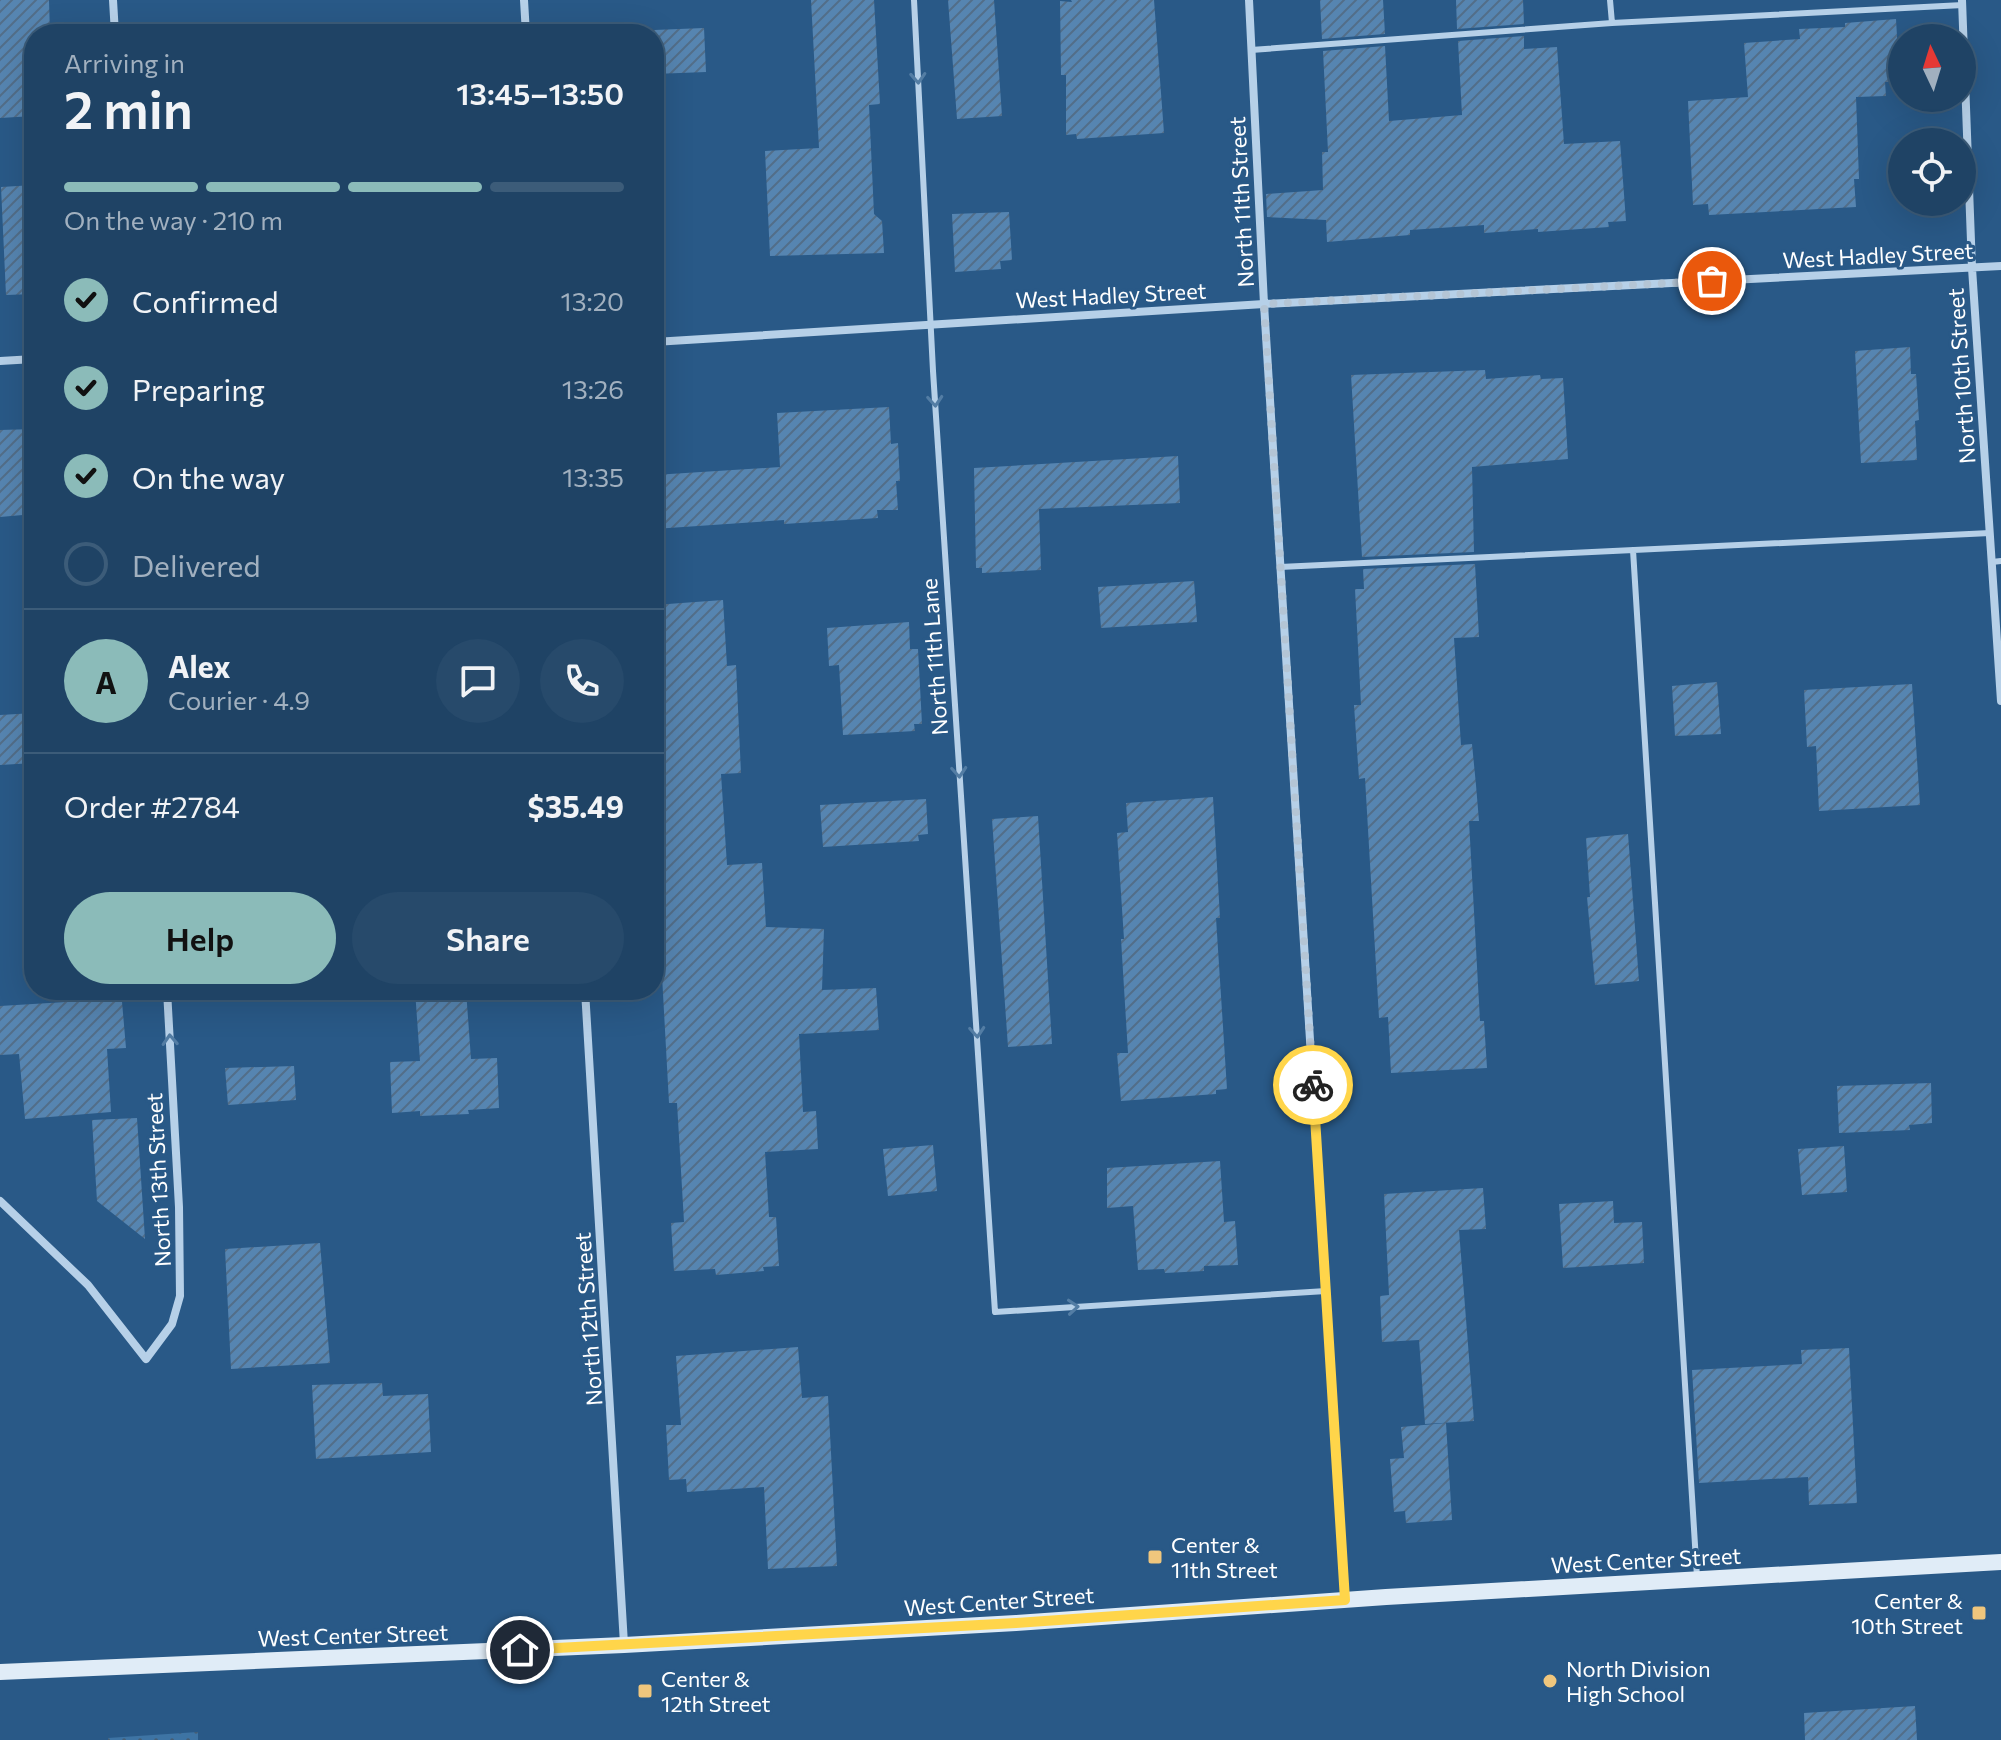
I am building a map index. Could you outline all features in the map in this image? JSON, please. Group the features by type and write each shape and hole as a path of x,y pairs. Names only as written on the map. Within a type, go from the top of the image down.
{"street":[{"path":"113,0 114,24"},
{"path":"524,0 525,24"},
{"name":"North 11th Street","path":"1249,0 1264,304 1345,1600"},
{"name":"North 10th Street","path":"1962,2 1972,268 1990,533 1996,561 2001,701"},
{"name":"West Hadley Street","path":"664,341 1264,304 2001,266"},
{"path":"0,361 24,360"},
{"name":"North 13th Street","path":"0,1201 88,1285 146,1359 172,1324 180,1296 179,1207 168,1000"},
{"name":"North 12th Street","path":"586,1000 624,1645"},
{"name":"West Center Street","path":"0,1672 624,1645 2001,1562"}],"lane":[{"name":"North 11th Lane","path":"914,0 930,323 995,1312 1326,1291"},
{"path":"1610,0 1612,23"},
{"path":"1251,50 1612,23 1962,2"},
{"path":"1280,567 1990,533"},
{"path":"1633,550 1698,1579"}],"shaded area":[{"path":"198,1732 198,1740 108,1740 108,1738"}],"building":[{"path":"0,0 49,0 50,24 24,24 24,117 0,118"},
{"path":"811,0 874,0 880,104 869,105 874,214 882,221 884,253 770,256 765,151 819,148"},
{"path":"948,0 994,0 1002,116 957,119"},
{"path":"1154,0 1164,133 1077,139 1076,134 1066,135 1066,75 1061,75 1060,1"},
{"path":"1320,0 1383,0 1385,34 1322,39"},
{"path":"1456,0 1523,0 1524,24 1457,29"},
{"path":"1896,19 1896,24 1888,24 1886,96 1856,97 1859,179 1854,179 1856,207 1709,215 1708,204 1693,205 1688,101 1748,97 1744,43 1800,39 1799,29 1845,27 1845,23"},
{"path":"704,28 706,72 664,74 664,30"},
{"path":"1524,36 1524,49 1557,47 1564,144 1620,141 1626,221 1608,222 1609,227 1538,232 1538,229 1484,233 1484,225 1410,230 1410,235 1327,242 1326,220 1267,217 1266,194 1323,190 1322,152 1328,152 1323,51 1385,46 1389,121 1462,115 1458,41"},
{"path":"24,186 24,294 6,295 1,187"},
{"path":"1009,212 1012,260 1000,261 1001,269 955,272 952,214"},
{"path":"1910,347 1911,374 1916,374 1919,420 1915,421 1917,460 1861,463 1855,351"},
{"path":"1485,370 1486,379 1540,375 1541,379 1563,378 1568,459 1472,467 1474,552 1362,557 1351,375"},
{"path":"889,407 891,444 898,443 898,510 877,510 878,518 784,524 784,520 664,528 664,474 780,467 777,413"},
{"path":"24,429 24,515 0,517 0,430"},
{"path":"1178,456 1180,503 1039,509 1041,570 982,573 982,568 976,568 974,468"},
{"path":"1475,564 1479,637 1454,638 1461,745 1472,744 1479,821 1469,821 1480,1021 1484,1021 1487,1068 1391,1073 1388,1017 1379,1018 1365,778 1359,779 1354,705 1361,705 1355,589 1364,589 1363,569"},
{"path":"1194,581 1197,622 1101,628 1098,587"},
{"path":"723,600 727,666 736,665 741,773 721,774 727,865 762,863 766,927 824,929 822,990 876,988 879,1030 799,1034 803,1112 816,1111 818,1149 765,1152 769,1217 776,1217 779,1266 763,1267 764,1271 716,1275 715,1269 674,1271 671,1223 684,1222 677,1103 669,1103 663,1000 664,604"},
{"path":"909,622 910,649 918,649 922,724 914,724 915,731 843,735 839,665 829,666 827,628"},
{"path":"1717,682 1721,734 1675,736 1672,686"},
{"path":"1912,684 1920,805 1819,811 1816,746 1807,747 1804,690"},
{"path":"24,714 24,764 0,765 0,715"},
{"path":"1213,797 1220,918 1216,918 1227,1089 1216,1090 1216,1094 1121,1101 1117,1053 1128,1053 1117,833 1128,832 1126,803"},
{"path":"926,799 928,834 918,835 919,841 823,847 820,805"},
{"path":"1038,816 1052,1044 1008,1047 992,819"},
{"path":"1628,834 1639,981 1595,985 1587,897 1590,897 1586,838"},
{"path":"122,1000 126,1048 107,1049 111,1112 25,1119 19,1054 0,1055 0,1006"},
{"path":"416,1000 467,1000 471,1059 497,1058 499,1108 468,1110 469,1114 420,1116 420,1111 392,1113 390,1062 420,1061"},
{"path":"294,1066 296,1100 228,1105 225,1068"},
{"path":"1931,1083 1932,1123 1909,1125 1910,1130 1839,1133 1837,1086"},
{"path":"137,1118 145,1239 97,1201 92,1120"},
{"path":"933,1145 937,1191 888,1196 883,1149"},
{"path":"1844,1146 1847,1192 1802,1195 1798,1149"},
{"path":"1220,1161 1224,1222 1235,1221 1238,1265 1204,1266 1204,1271 1165,1273 1164,1269 1138,1270 1133,1206 1107,1208 1107,1168"},
{"path":"1483,1188 1486,1229 1459,1230 1474,1421 1425,1424 1419,1340 1382,1342 1380,1296 1389,1295 1384,1194"},
{"path":"1613,1201 1614,1223 1642,1222 1644,1263 1563,1268 1559,1204"},
{"path":"320,1243 330,1363 231,1369 225,1249"},
{"path":"798,1347 802,1398 828,1396 837,1566 768,1569 764,1487 687,1492 686,1479 669,1480 666,1425 681,1425 676,1356"},
{"path":"1849,1348 1857,1503 1809,1505 1808,1477 1699,1483 1692,1370 1802,1364 1801,1350"},
{"path":"382,1383 383,1396 428,1394 431,1452 316,1459 312,1385"},
{"path":"1446,1423 1452,1520 1406,1523 1405,1511 1394,1512 1390,1459 1404,1458 1401,1427"},
{"path":"1915,1706 1917,1740 1805,1740 1804,1713"}],"way so far":[{"path":"1313,1085 1264,304 1712,281"}],"place":[{"name":"Center & 11th Street","path":"1155,1557"},
{"name":"Center & 10th Street","path":"1979,1613"},
{"name":"North Division High School","path":"1550,1681"},
{"name":"Center & 12th Street","path":"645,1691"}],"route":[{"path":"520,1650 1016,1623 1345,1600 1313,1085"}]}
